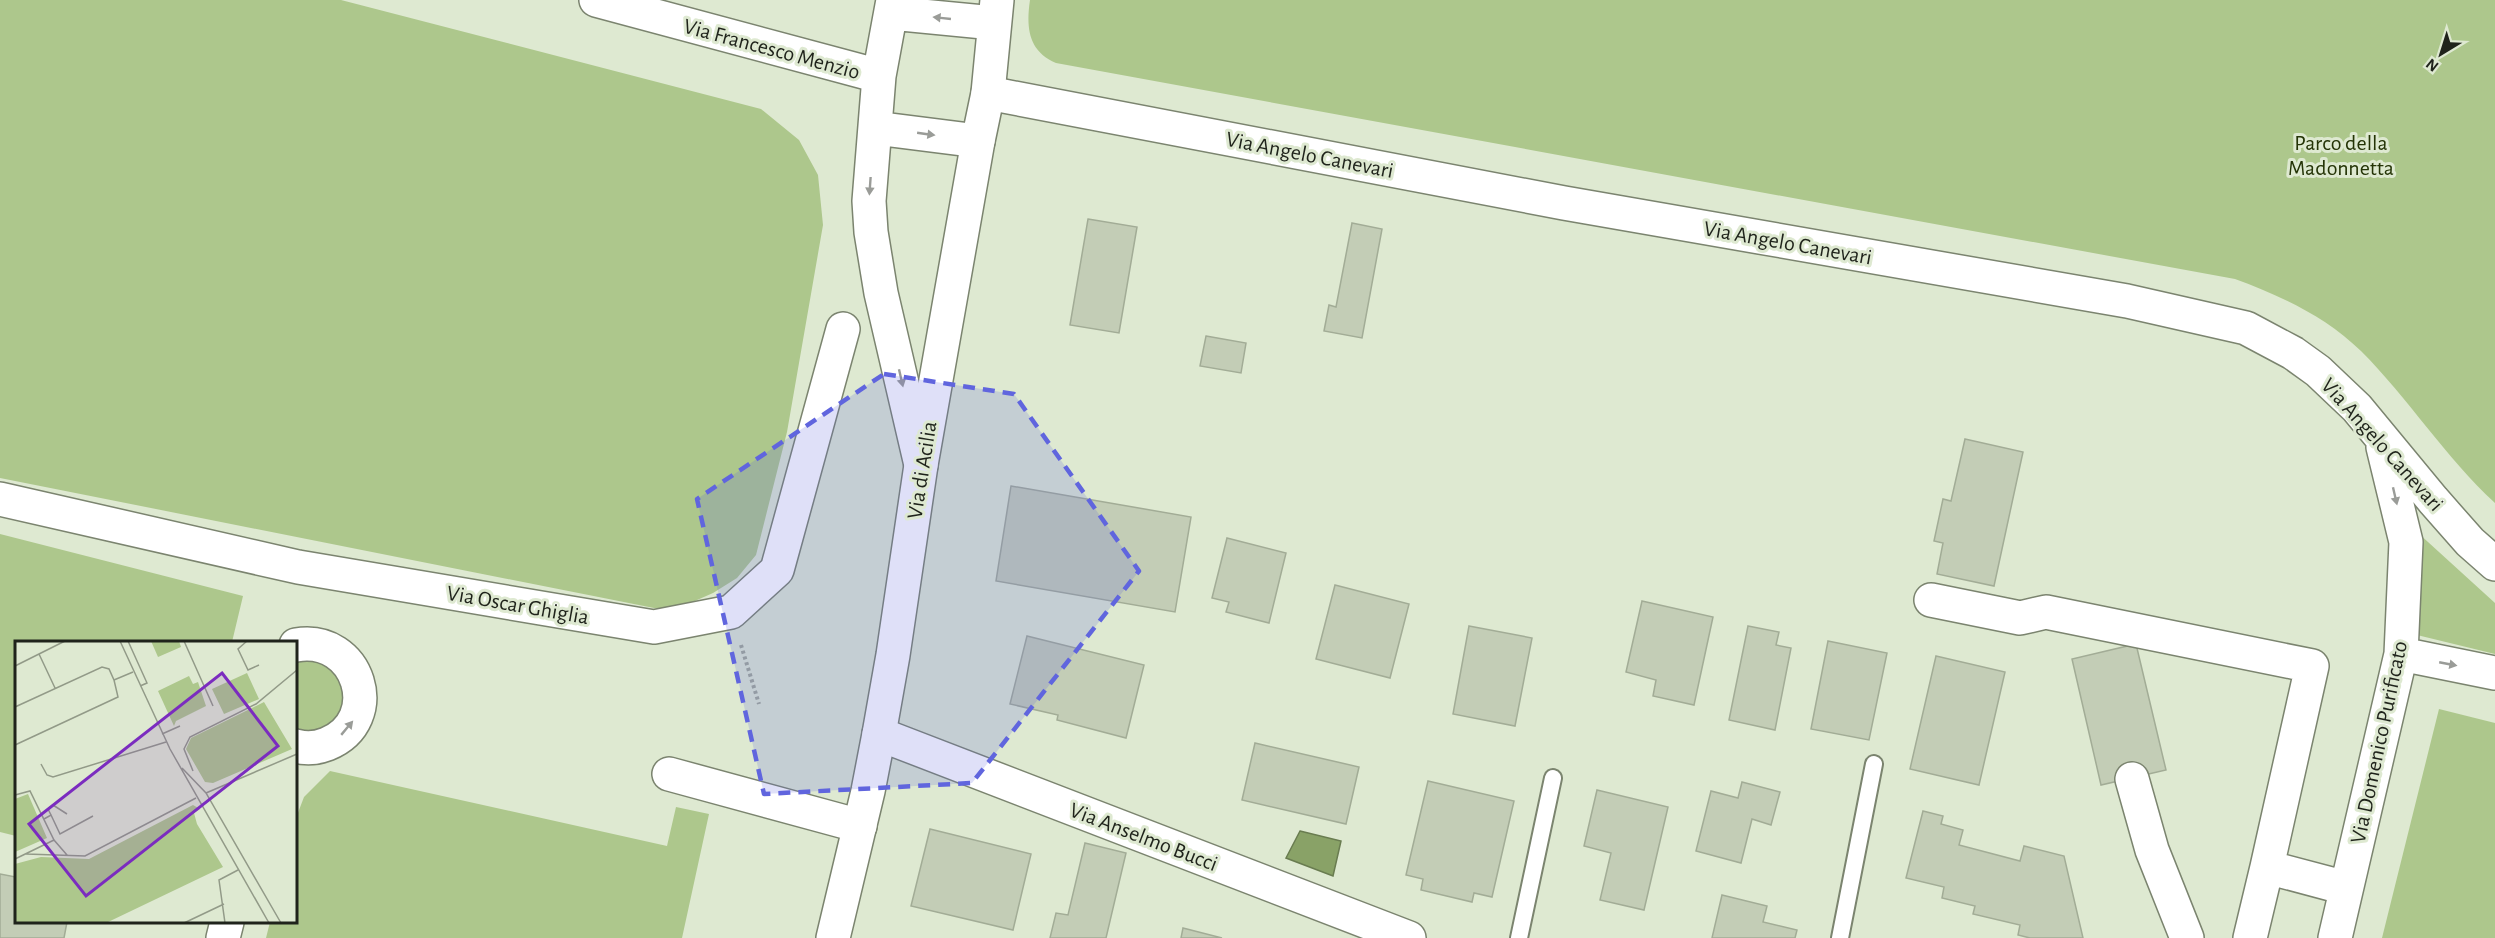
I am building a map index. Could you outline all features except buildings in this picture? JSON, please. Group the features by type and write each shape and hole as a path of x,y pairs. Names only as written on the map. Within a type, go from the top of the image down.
{"street":[{"name":"Via Francesco Menzio","path":"596,0 879,76"},
{"name":"Via Francesco Menzio","path":"921,465 881,293 871,232 869,201 879,76 892,7 996,12"},
{"name":"Via di Acilia","path":"833,938 860,826 893,655 921,465 988,93 996,12"},
{"name":"Via Angelo Canevari","path":"988,93 1564,203 2194,315 2246,328 2293,353 2318,371 2357,408 2470,542 2495,564"},
{"path":"875,128 978,141"},
{"path":"731,612 777,570 843,329"},
{"name":"Via Domenico Purificato","path":"2335,938 2401,654 2406,542 2381,439"},
{"name":"Via Oscar Ghiglia","path":"0,499 298,567 654,627 731,612"},
{"path":"1931,600 2020,618 2046,612 2312,666 2250,938"},
{"path":"297,645 307,643 324,646 339,654 351,667 358,682 360,699 357,716 348,730 335,741 319,747 297,747"},
{"path":"2401,654 2495,673"},
{"name":"Via Anselmo Bucci","path":"879,734 1409,938"},
{"path":"669,774 860,826"},
{"path":"2132,779 2151,850 2187,938"},
{"path":"2267,867 2346,888"},
{"path":"223,938 227,923"}],"lane":[{"path":"1840,938 1874,764"},
{"path":"1519,938 1553,778"}],"path":[{"path":"731,612 759,704"}],"highlighted area":[{"path":"884,374 1014,394 1139,571 972,783 764,794 697,499"}],"green space":[{"path":"0,0 341,0 761,109 799,140 818,175 823,225 787,432 756,555 737,578 713,593 688,604 659,609 0,478"},
{"name":"Parco della Madonnetta","path":"1030,0 2495,0 2495,503 2460,467 2361,351 2333,327 2302,308 2235,279 1056,63 1047,58 1034,45 1028,20"},
{"path":"2417,532 2495,603 2495,654 2417,635"},
{"path":"0,534 243,596 232,641 15,641 15,836 0,832"},
{"path":"297,657 324,659 341,678 344,693 343,704 335,721 327,727 308,732 297,731"},
{"path":"2439,709 2495,723 2495,938 2382,938"},
{"path":"330,771 667,846 676,807 709,814 682,938 266,938 270,923 297,923 297,815 304,797"}],"shaded area":[{"path":"1300,831 1341,841 1333,876 1286,858"}]}
